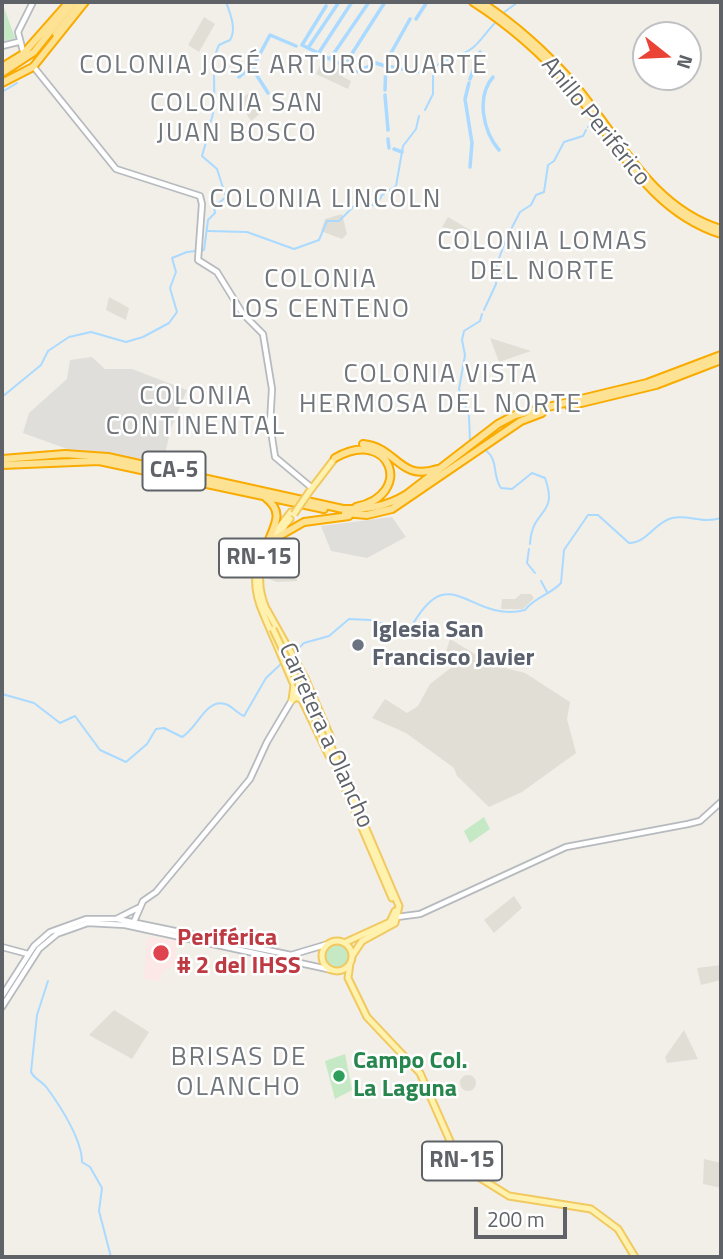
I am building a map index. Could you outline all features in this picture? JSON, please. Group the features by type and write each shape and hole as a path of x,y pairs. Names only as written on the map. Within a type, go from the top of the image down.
{"highway":[{"path":"2,70 24,55 69,2"},
{"path":"2,70 34,52 74,2"},
{"path":"2,81 33,66 84,2"},
{"path":"2,81 34,60 84,2"},
{"name":"Anillo Periférico","path":"473,2 520,36 562,77 645,184 664,204 688,220 721,234"},
{"name":"Anillo Periférico","path":"481,2 518,28 559,68 657,191 690,216 721,229"},
{"name":"CA-5","path":"2,462 65,454 108,457 343,509 364,510 393,502 485,433 515,415 647,383 721,358"},
{"name":"CA-5","path":"2,462 99,461 357,515 382,512 402,503 458,463 537,414 656,385 721,358"},
{"path":"498,424 496,432 505,435"},
{"path":"485,433 493,435 491,444"},
{"path":"335,458 350,446 365,444 380,448 401,466 415,472 442,467"},
{"path":"335,458 352,449 366,448 381,456 389,471 388,487 381,497 370,503 343,509"},
{"path":"265,497 274,505 278,515 268,542"},
{"path":"275,538 304,522 357,515"}],"main road":[{"name":"Carretera a Olancho","path":"335,458 268,542 258,561 254,582 265,611 325,735 395,906 390,922 344,943"},
{"name":"Carretera a Olancho","path":"265,611 258,575 275,538 292,513"},
{"path":"265,611 305,678 329,734 335,763"},
{"path":"265,611 297,688 292,700"},
{"path":"292,700 296,697 302,700 335,763"},
{"name":"Carretera a Olancho","path":"335,763 383,868 400,915"},
{"path":"328,944 323,951 323,960 348,978 349,963 362,942 388,928 400,915"},
{"path":"344,943 352,956"},
{"name":"RN-15","path":"328,944 344,943"},
{"path":"334,970 349,963"},
{"name":"RN-15","path":"348,978 372,1025 420,1073 453,1150 472,1173 509,1196 591,1209 618,1229 635,1257"}],"street":[{"path":"24,55 18,42 20,24 33,2"},
{"path":"2,46 18,42"},
{"path":"33,66 116,169 200,196 202,204 198,256 201,263 219,275 245,317 263,334 272,389 270,424 275,457 310,490"},
{"path":"297,688 305,678"},
{"path":"117,919 139,907 156,892 250,779 265,744 292,700"},
{"path":"400,915 420,914 566,847 700,821 721,802"},
{"path":"133,924 139,907"},
{"path":"2,996 30,955 50,932 69,923 101,918 117,919 334,970"},
{"path":"2,1007 30,955 57,934 102,922 133,924 291,955 328,944"},
{"path":"2,947 30,955"}],"shaded area":[{"path":"204,17 215,24 199,52 188,45"},
{"path":"334,64 345,69 343,77 351,81 348,89 316,74 320,66 331,71"},
{"path":"249,93 261,113 251,121 238,101"},
{"path":"342,214 347,234 342,239 321,231 325,219"},
{"path":"448,217 470,230 469,233 442,227"},
{"path":"109,297 129,308 126,320 106,310"},
{"path":"490,338 531,351 499,362"},
{"path":"92,357 105,369 132,369 187,390 171,428 162,466 70,450 23,433 29,413 67,379 70,360"},
{"path":"392,517 406,537 367,558 331,551 321,526"},
{"path":"272,546 295,563 297,581 277,582 261,576"},
{"path":"521,594 531,594 534,598 523,609 501,609 502,599 515,599"},
{"path":"450,639 493,665 525,673 570,702 567,719 576,753 522,792 489,807 457,776 454,768 406,733 372,718 385,699 407,713 418,706 430,684 452,667 445,655"},
{"path":"514,896 522,908 494,933 484,920"},
{"name":"Periférica # 2 del IHSS","path":"147,937 177,940 175,967 164,970 160,981 144,979"},
{"path":"721,965 721,980 701,985 697,968"},
{"path":"114,1010 149,1032 132,1059 89,1035"},
{"path":"684,1030 698,1059 667,1063 665,1057"},
{"path":"465,1075 471,1075 476,1083 474,1089 465,1091 460,1086 460,1080"},
{"path":"704,1159 721,1163 721,1188 703,1184"}],"green space":[{"path":"2,2 15,38 2,42"},
{"path":"484,817 490,829 470,843 464,831"},
{"path":"337,944 348,951 349,956 342,967 337,968 326,961 325,956 332,945"},
{"name":"Campo Col. La Laguna","path":"345,1054 352,1090 335,1099 325,1061"}],"waterway":[{"path":"2,397 41,365 48,351 69,337 91,332 126,342 143,337 169,323 177,312 170,288 176,272 172,258 187,252 204,250 208,220 215,213 214,207 226,197 217,169 202,156 206,142 205,130 213,113 216,55 219,45 230,40 233,31 226,2"},
{"path":"308,48 339,2"},
{"path":"318,54 352,2"},
{"path":"330,59 369,2"},
{"path":"326,6 302,45 344,66 385,2"},
{"path":"416,19 427,2"},
{"path":"503,13 518,2"},
{"path":"385,90 386,62 410,19"},
{"path":"433,70 440,63 471,49 497,21"},
{"path":"239,77 254,65 270,35 296,46"},
{"path":"470,79 480,52"},
{"path":"354,73 376,63 385,66"},
{"path":"254,65 254,71 268,93"},
{"path":"387,66 418,72"},
{"path":"425,110 433,94 433,75"},
{"path":"493,77 483,104 489,133 499,150"},
{"path":"2,92 17,83"},
{"path":"469,83 465,99 472,143 470,167"},
{"path":"385,95 388,130"},
{"path":"208,231 247,232 294,249 319,240 327,221 339,221 358,202 376,206 382,195 396,186 403,146 416,129 419,116"},
{"path":"588,127 593,121"},
{"path":"484,310 496,284 497,264 506,239 520,212 531,205 536,195 544,192 548,165 554,161 564,142 583,136 586,130"},
{"path":"388,139 389,148"},
{"path":"394,149 402,152"},
{"path":"470,442 469,416 459,389 465,355 462,340 464,331 480,321 482,314"},
{"path":"485,450 492,458 501,488 512,489 532,473 545,478 549,500 535,524 530,544"},
{"path":"288,659 304,643 329,636 349,619 370,620 409,631 423,609 436,597 449,594 505,612 525,610 561,583 564,550 588,515 598,515 629,543 641,540 672,518 721,518"},
{"path":"529,549 527,563 535,573"},
{"path":"541,581 547,592"},
{"path":"2,694 34,703 60,723 75,716 100,750 126,762 147,744 156,729 164,728 182,737 207,710 218,703 230,706 244,716 266,678 283,662"},
{"path":"48,981 37,1015 31,1072 47,1088 64,1114 75,1134 82,1162 90,1167 102,1188 99,1211 111,1257"}],"place":[{"name":"Iglesia San Francisco Javier","path":"358,645"},
{"name":"Periférica # 2 del IHSS","path":"161,953"},
{"name":"Campo Col. La Laguna","path":"339,1076"}],"district":[{"name":"COLONIA JOSÉ ARTURO DUARTE","path":"284,67"},
{"name":"COLONIA SAN JUAN BOSCO","path":"237,120"},
{"name":"COLONIA LINCOLN","path":"326,201"},
{"name":"COLONIA LOMAS DEL NORTE","path":"543,258"},
{"name":"COLONIA LOS CENTENO","path":"321,296"},
{"name":"COLONIA VISTA HERMOSA DEL NORTE","path":"441,391"},
{"name":"COLONIA CONTINENTAL","path":"196,413"},
{"name":"BRISAS DE OLANCHO","path":"239,1074"}]}
